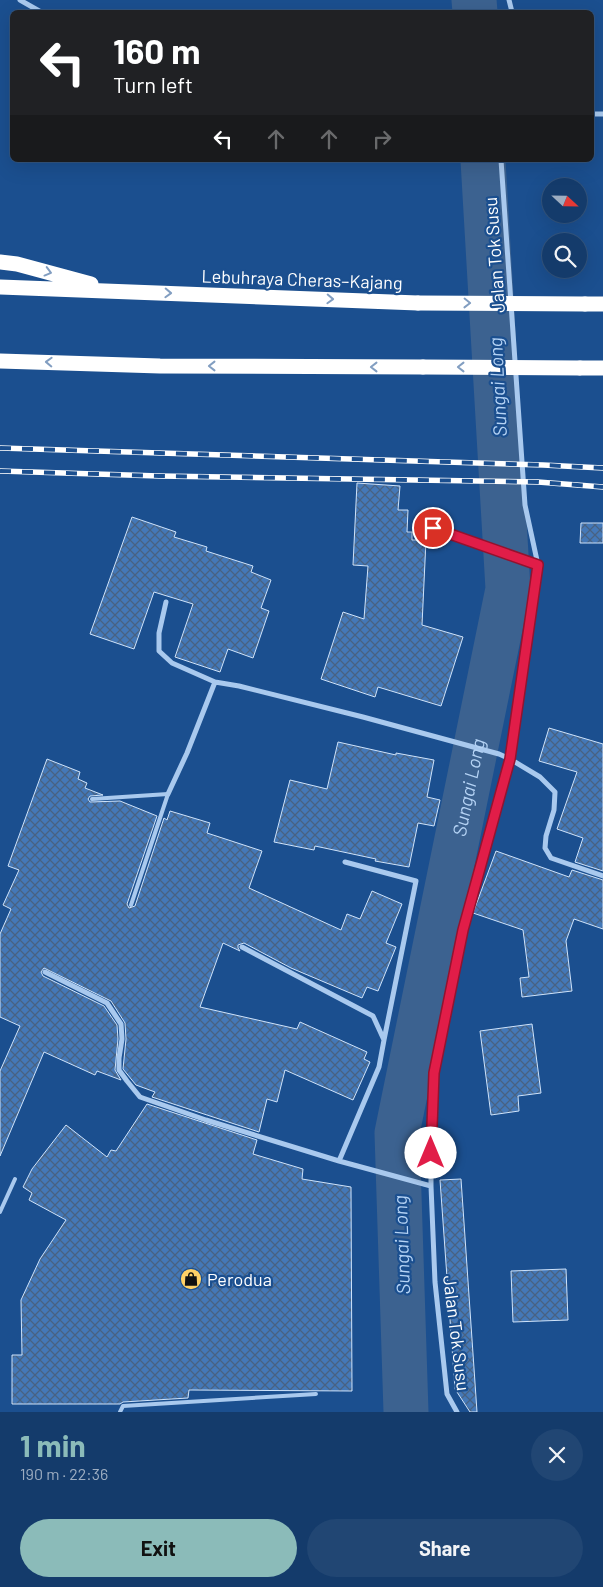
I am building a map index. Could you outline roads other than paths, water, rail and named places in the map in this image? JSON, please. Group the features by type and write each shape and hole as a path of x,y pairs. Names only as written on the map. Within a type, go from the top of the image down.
{"highway":[{"path":"0,262 17,264 119,291"},
{"name":"Lebuhraya Cheras–Kajang","path":"0,287 418,303 603,304"},
{"path":"0,361 160,366 603,368"}],"street":[{"path":"20,0 38,10"},
{"name":"Jalan Tok Susu","path":"457,1412 447,1394 435,1282 431,1186 431,1120 434,1073 463,930 510,759 538,565 525,505 501,162"},
{"path":"166,602 158,633 159,651 172,663 215,682 239,686 444,738 499,754 540,777 555,792 554,810 546,836 545,848 551,858 603,876"},
{"path":"168,794 187,753 215,682"},
{"path":"339,1161 379,1067 416,881 345,862"},
{"path":"242,948 373,1016 384,1040"},
{"path":"45,972 106,1002 121,1024 120,1070 126,1081 140,1097 206,1120 339,1161 431,1186"}],"lane":[{"path":"419,523 462,540 538,565"},
{"path":"92,799 168,794 131,906"},
{"path":"0,1212 15,1179"},
{"path":"120,1412 123,1406 316,1394"}],"waterway":[{"name":"Sungai Long","path":"474,0 475,10"},
{"name":"Sungai Long","path":"406,1412 397,1133 508,589 483,162"}],"railway":[{"path":"0,448 603,468"},
{"path":"0,471 159,476 538,482 603,487"}],"place":[{"name":"Perodua","path":"191,1279"}]}
